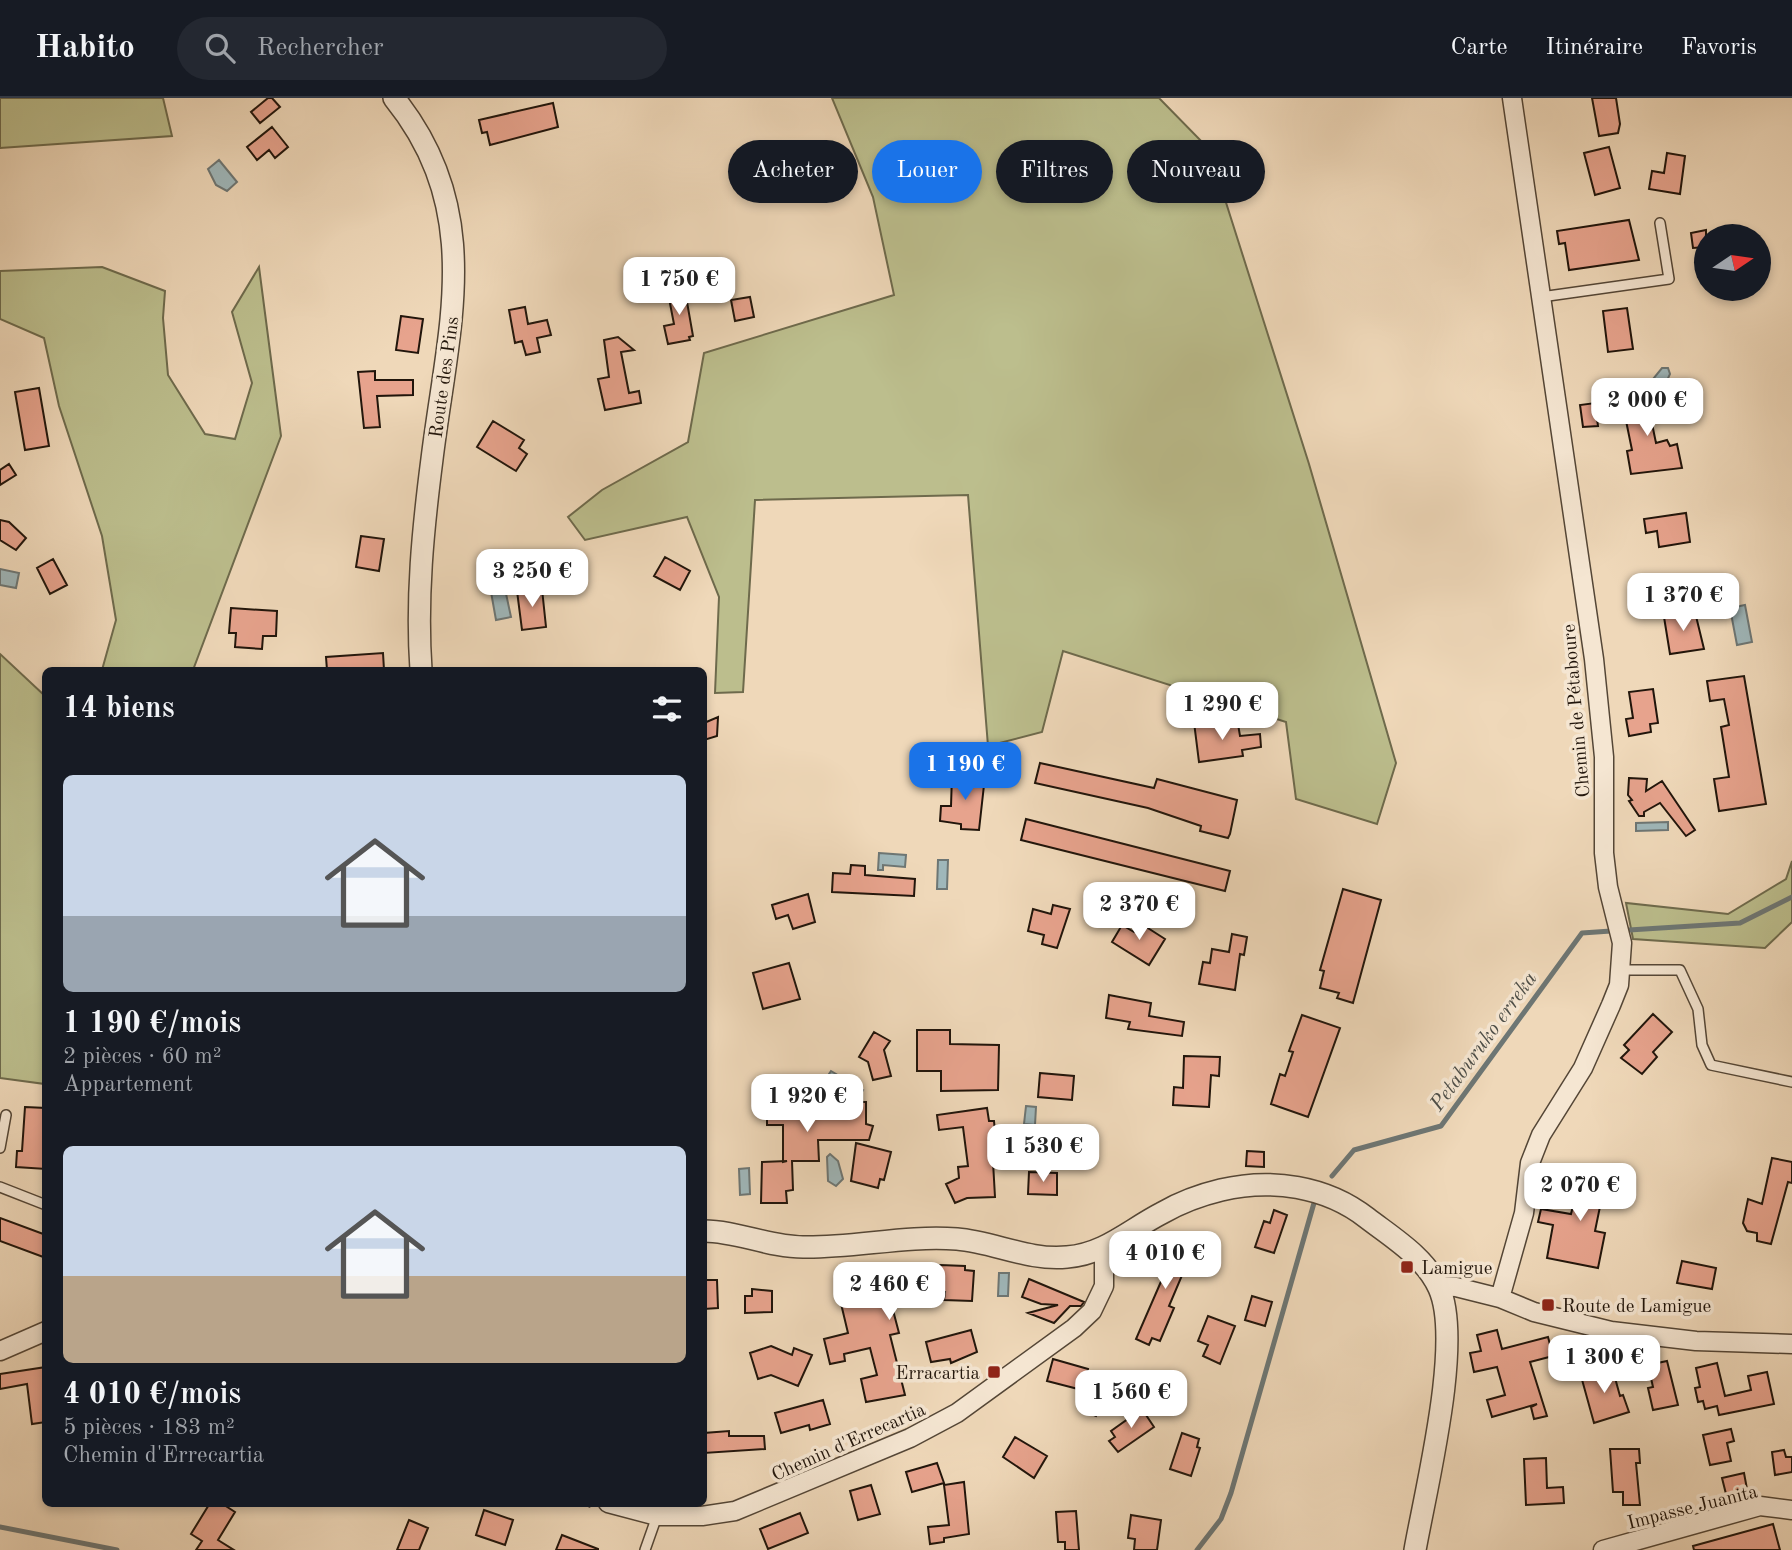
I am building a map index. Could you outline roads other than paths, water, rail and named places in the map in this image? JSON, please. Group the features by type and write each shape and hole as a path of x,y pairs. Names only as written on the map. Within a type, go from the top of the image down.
{"street":[{"name":"Route des Pins","path":"394,98 414,123 432,156 445,193 453,242 450,348 432,456 420,569 421,667"},
{"name":"Chemin de Pétaboure","path":"1500,1298 1524,1213 1530,1163 1537,1144 1583,1068 1611,1005 1621,970 1622,943 1608,887 1604,853 1604,757 1598,686 1512,98"},
{"path":"707,1231 722,1231 763,1242 803,1247 914,1237 960,1239 1031,1255 1065,1258 1104,1250 1161,1213 1196,1196 1253,1184 1289,1186 1328,1195 1355,1209 1415,1254 1439,1286 1447,1312 1448,1355 1415,1550"},
{"name":"Chemin d'Errecartia","path":"623,1507 657,1516 702,1516 735,1511 911,1438 957,1413 1074,1328 1092,1311 1104,1286 1104,1250"},
{"path":"1439,1286 1456,1287 1500,1298 1534,1312 1611,1331 1696,1341 1792,1344"},
{"path":"0,1351 42,1333"},
{"name":"Impasse Juanita","path":"1603,1550 1760,1506 1792,1510"}],"lane":[{"path":"1539,297 1669,279 1660,223"},
{"path":"1621,970 1680,970 1698,1009 1702,1045 1711,1065 1792,1082"},
{"path":"0,1148 6,1115"},
{"path":"0,1187 42,1203"},
{"path":"645,1550 657,1516"}],"water":[{"path":"219,160 237,182 227,191 216,185 208,169"},
{"path":"1662,368 1668,368 1670,374 1665,385 1658,387 1653,379"},
{"path":"0,569 19,573 16,588 0,585"},
{"path":"505,589 511,617 496,620 491,592"},
{"path":"1745,605 1752,642 1737,645 1730,608"},
{"path":"1668,822 1668,830 1636,831 1636,823"},
{"path":"879,853 906,855 905,867 883,865 883,870 878,870"},
{"path":"938,860 948,860 947,889 937,889"},
{"path":"831,1071 863,1090 859,1097 827,1077"},
{"path":"1026,1106 1036,1107 1035,1125 1024,1124"},
{"path":"830,1154 838,1161 843,1179 836,1186 828,1181 827,1157"},
{"path":"749,1168 750,1194 740,1195 739,1169"},
{"path":"999,1273 1009,1273 1008,1296 998,1296"}],"waterway":[{"name":"Petaburuko erreka","path":"1629,930 1740,923 1792,897"},
{"name":"Petaburuko erreka","path":"1332,1176 1354,1150 1441,1126 1582,933 1611,931"},
{"name":"Petaburuko erreka","path":"1197,1550 1221,1519 1231,1493 1314,1203"},
{"path":"0,1527 117,1550"}],"place":[{"name":"Lamigue","path":"1407,1267"},
{"name":"Route de Lamigue","path":"1548,1305"},
{"name":"Erracartia","path":"994,1372"}]}
